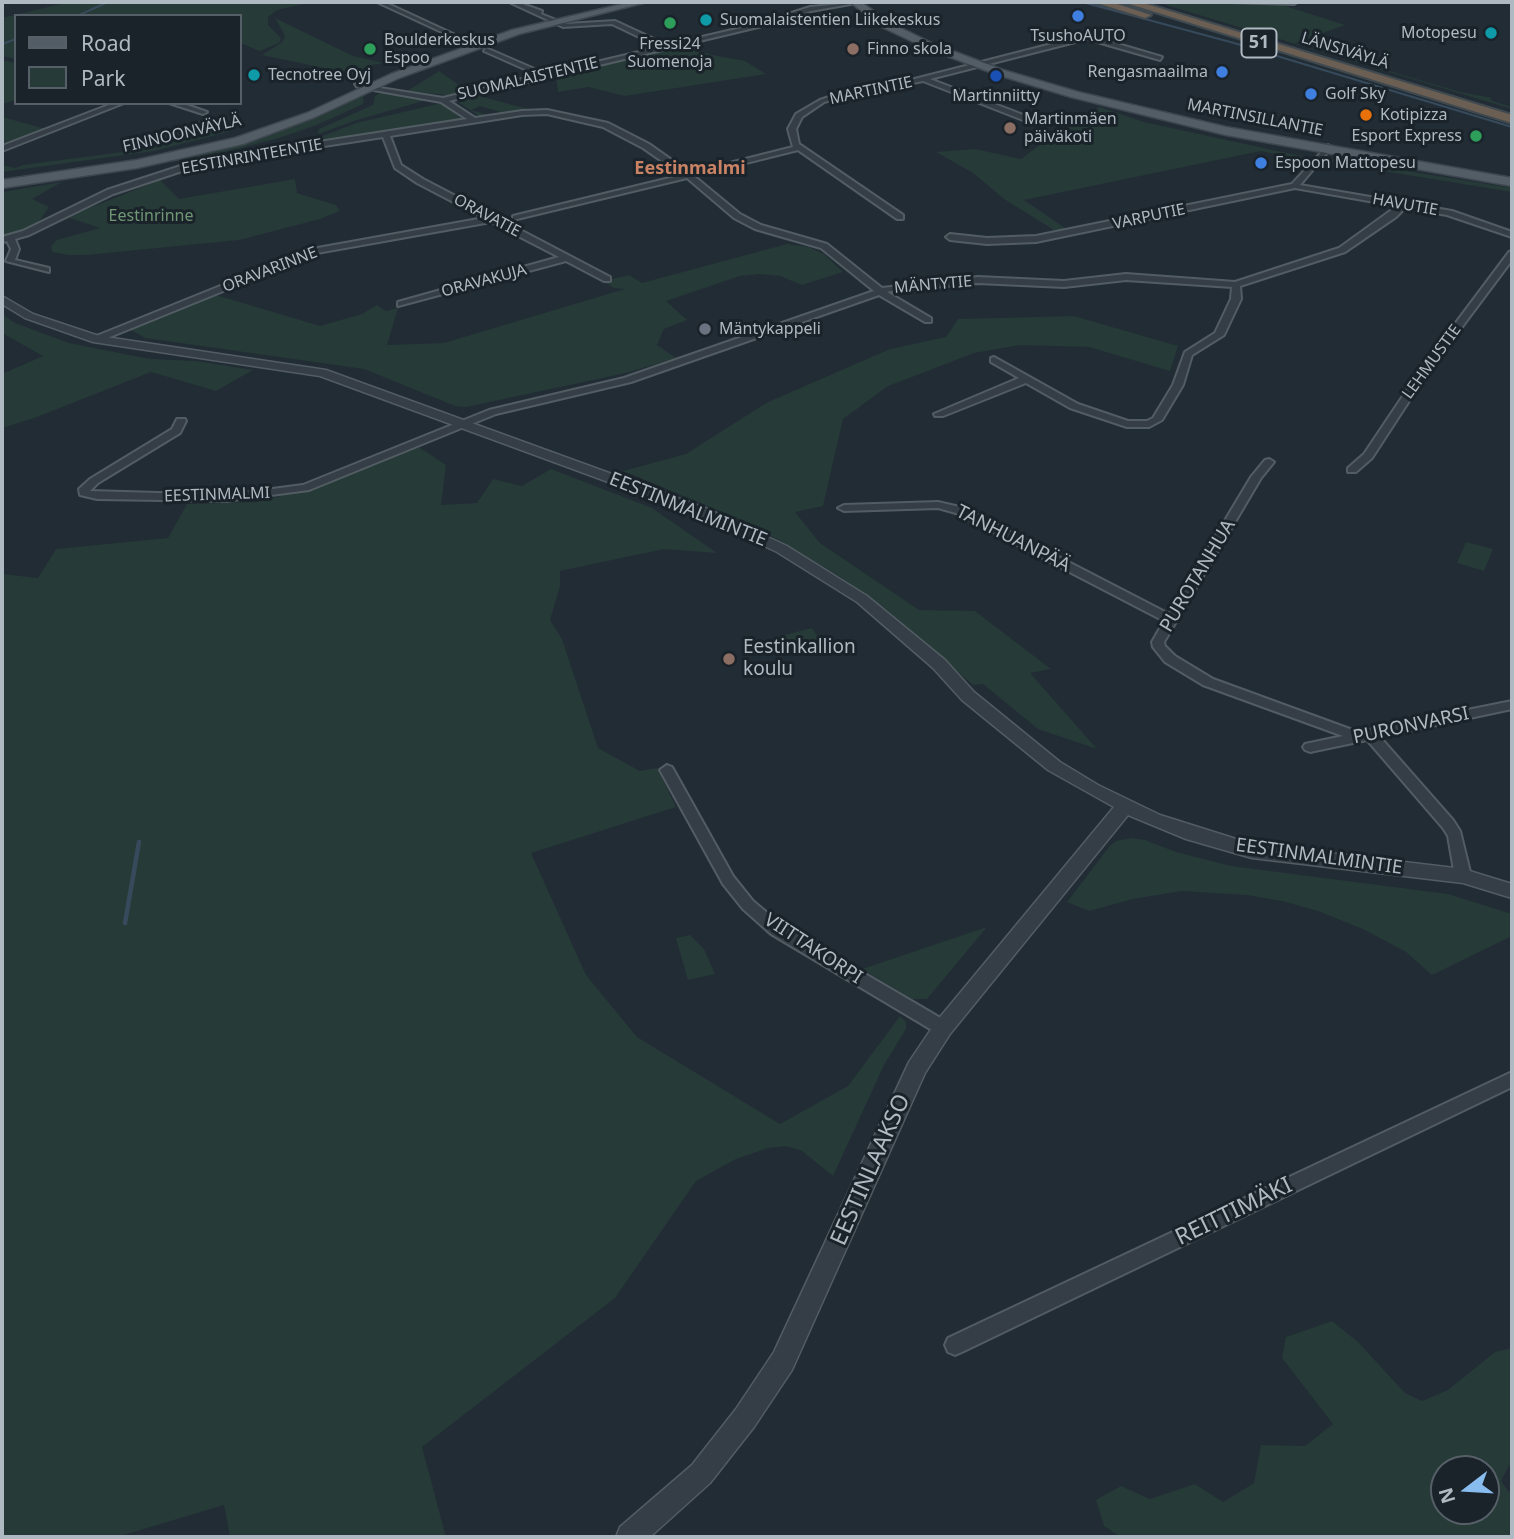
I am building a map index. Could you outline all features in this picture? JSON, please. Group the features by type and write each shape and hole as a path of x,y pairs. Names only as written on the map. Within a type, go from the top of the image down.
{"highway":[{"name":"LÄNSIVÄYLÄ","path":"1129,2 1512,119"},
{"name":"LÄNSIVÄYLÄ","path":"1147,2 1512,112"},
{"path":"1103,3 1389,83"}],"main road":[{"name":"FINNOONVÄYLÄ","path":"2,182 137,164 210,149 293,122 361,86 393,73 552,19 618,2"},
{"name":"FINNOONVÄYLÄ","path":"552,19 642,2"},
{"name":"MARTINSILLANTIE","path":"856,2 895,29 982,64 1116,105 1327,148 1512,181"},
{"name":"MARTINSILLANTIE","path":"867,2 914,32 982,64"}],"street":[{"path":"380,2 543,75"},
{"path":"512,2 565,26 613,22 666,47"},
{"name":"SUOMALAISTENTIE","path":"443,100 756,26 810,9 856,2"},
{"path":"1233,2 1294,2"},
{"name":"MARTINTIE","path":"799,148 792,138 792,129 799,116 810,107 844,94 924,79 1091,37 1160,58"},
{"path":"924,79 1028,120"},
{"path":"361,86 443,100 474,121"},
{"path":"2,149 116,105"},
{"path":"179,105 202,112"},
{"name":"EESTINRINTEENTIE","path":"6,239 110,192 186,166 530,112 577,117 616,130 663,156 726,209 746,222 824,246 879,291 928,320"},
{"name":"ORAVATIE","path":"386,135 398,166 607,279"},
{"path":"516,218 799,148 900,217"},
{"path":"1295,186 1327,148"},
{"name":"HAVUTIE","path":"1295,186 1449,213 1512,235"},
{"name":"VARPUTIE","path":"950,237 987,241 1036,239 1295,186"},
{"name":"MÄNTYTIE","path":"463,423 519,405 627,380 879,291 955,281 1064,285 1126,277 1236,285 1342,250 1393,215 1403,205"},
{"name":"ORAVARINNE","path":"97,339 315,251 493,219"},
{"path":"6,239 15,248 10,261 46,270"},
{"name":"LEHMUSTIE","path":"1352,470 1368,456 1422,373 1512,254"},
{"name":"ORAVAKUJA","path":"401,304 567,258"},
{"path":"994,360 1085,410 1135,425 1149,424 1157,420 1176,388 1188,354 1219,335 1236,299 1236,285"},
{"name":"EESTINMALMINTIE","path":"2,299 29,316 97,339 321,373 372,389 703,512 782,549 823,573 884,616 939,664 968,696 1054,766 1124,807 1192,834 1252,851 1463,876 1512,891"},
{"path":"939,414 1026,379"},
{"name":"EESTINMALMI","path":"181,421 176,431 94,481 84,493 97,496 213,498 276,494 345,474 463,423"},
{"name":"PUROTANHUA","path":"1269,462 1256,477 1158,642 1158,647 1178,665 1208,682 1363,737 1448,824 1455,835 1463,876"},
{"name":"TANHUANPÄÄ","path":"844,508 937,505 960,510 1171,620"},
{"name":"PURONVARSI","path":"1310,747 1512,705"},
{"name":"VIITTAKORPI","path":"667,770 728,880 748,905 777,930 943,1028"},
{"name":"EESTINLAAKSO","path":"630,1537 701,1474 745,1418 783,1361 917,1068 943,1028 1124,807"},
{"name":"REITTIMÄKI","path":"955,1345 1512,1079"}],"green space":[{"path":"69,2 312,2 277,10 268,17 268,25 281,38 279,43 260,51 242,44 242,14 19,14"},
{"path":"1156,2 1279,4 1345,25 1295,43 1460,92 1493,98 1490,99 1512,109"},
{"path":"14,15 14,59 2,56 2,18"},
{"path":"275,18 353,56 384,63 366,66 357,75 262,55 282,42 285,36"},
{"path":"684,46 745,61 766,74 625,96 588,87 558,92 556,76"},
{"path":"2,60 14,63 14,101 2,104"},
{"path":"439,71 469,92 446,95 407,91"},
{"path":"363,92 369,92 363,97 364,103 361,105 317,125 276,139 209,156 70,178 226,147"},
{"path":"382,92 430,99 318,134 319,129 373,105 375,96"},
{"path":"472,94 528,109 504,113 480,106 471,110 491,116 479,116 458,102"},
{"path":"442,103 462,119 458,122 323,142 320,137 356,123"},
{"path":"1100,107 1144,122 1305,157 1297,159 1261,151 1024,200 1068,230 1057,232 1004,199 973,173 936,152 975,149 1021,159 1058,131"},
{"path":"2,117 46,129 2,145"},
{"path":"200,120 226,122 236,130 154,151 2,172 2,165 15,168 130,151 127,146"},
{"path":"1327,158 1512,188 1512,192 1322,161"},
{"name":"Eestinrinne","path":"295,179 297,193 336,205 340,211 320,219 239,240 87,255 52,252 51,246 57,240 100,228 67,217 160,180 179,199"},
{"path":"62,182 32,199 49,207 37,224 25,231 2,237 2,192"},
{"path":"787,244 809,247 825,255 843,272 802,285 780,276 740,276 666,301 687,320 664,329 657,345 676,358 626,373 466,407 455,406 364,369 145,338 131,330 216,295 320,326 362,314 377,305 386,311 398,308 387,345 444,343 625,289 614,288 604,282 612,279 629,275 642,283"},
{"path":"2,314 15,323 69,343 150,359 196,361 253,370 216,391 151,372 2,428 2,374 43,356 2,333"},
{"path":"1074,316 1178,346 1170,371 1089,347 1020,345 974,353 888,386 843,419 823,506 795,512 820,543 919,610 975,611 1051,669 1030,673 1097,749 1038,729 983,684 973,685 887,610 842,578 786,544 744,521 623,471 686,454 766,403 890,349 946,337 958,319"},
{"path":"417,446 446,465 441,505 477,503 493,479 522,486 551,469 652,508 717,553 664,549 560,571 560,586 550,620 562,639 598,748 640,771 657,768 676,807 531,853 586,975 637,1037 780,1124 848,1086 900,1016 906,1022 906,1029 884,1065 833,1176 802,1151 786,1146 768,1148 736,1159 696,1181 615,1298 422,1447 446,1537 230,1537 224,1505 117,1537 2,1537 2,574 38,578 56,549 168,538 187,504 257,502 325,485"},
{"path":"1466,542 1493,549 1484,571 1457,563"},
{"path":"812,628 822,643 786,652 777,637"},
{"path":"1131,838 1231,866 1448,894 1512,914 1512,936 1432,975 1406,952 1365,930 1318,911 1282,901 1247,895 1182,891 1133,899 1089,911 1067,902 1109,847 1116,841"},
{"path":"987,927 927,999 912,999 862,969"},
{"path":"690,935 704,949 715,974 688,980 676,938"},
{"path":"1332,1321 1358,1342 1405,1393 1422,1401 1448,1390 1495,1352 1512,1348 1512,1460 1501,1481 1512,1496 1512,1537 1121,1537 1104,1526 1096,1500 1121,1486 1150,1499 1195,1484 1223,1502 1254,1483 1261,1445 1305,1446 1333,1424 1282,1358 1286,1337"}],"waterway":[{"path":"81,14 108,2"},
{"path":"1082,2 1234,43 1512,127"},
{"path":"2,44 14,40"},
{"path":"125,923 139,842"}],"place":[{"name":"TsushoAUTO","path":"1078,16"},
{"name":"Suomalaistentien Liikekeskus","path":"706,20"},
{"name":"Fressi24 Suomenoja","path":"670,23"},
{"name":"Motopesu","path":"1491,33"},
{"name":"Boulderkeskus Espoo","path":"370,49"},
{"name":"Finno skola","path":"853,49"},
{"name":"Rengasmaailma","path":"1222,72"},
{"name":"Tecnotree Oyj","path":"254,75"},
{"name":"Martinniitty","path":"996,76"},
{"name":"Golf Sky","path":"1311,94"},
{"name":"Kotipizza","path":"1366,115"},
{"name":"Martinmäen päiväkoti","path":"1010,128"},
{"name":"Esport Express","path":"1476,136"},
{"name":"Espoon Mattopesu","path":"1261,163"},
{"name":"Mäntykappeli","path":"705,329"},
{"name":"Eestinkallion koulu","path":"729,659"}],"district":[{"name":"Eestinmalmi","path":"690,169"}]}
